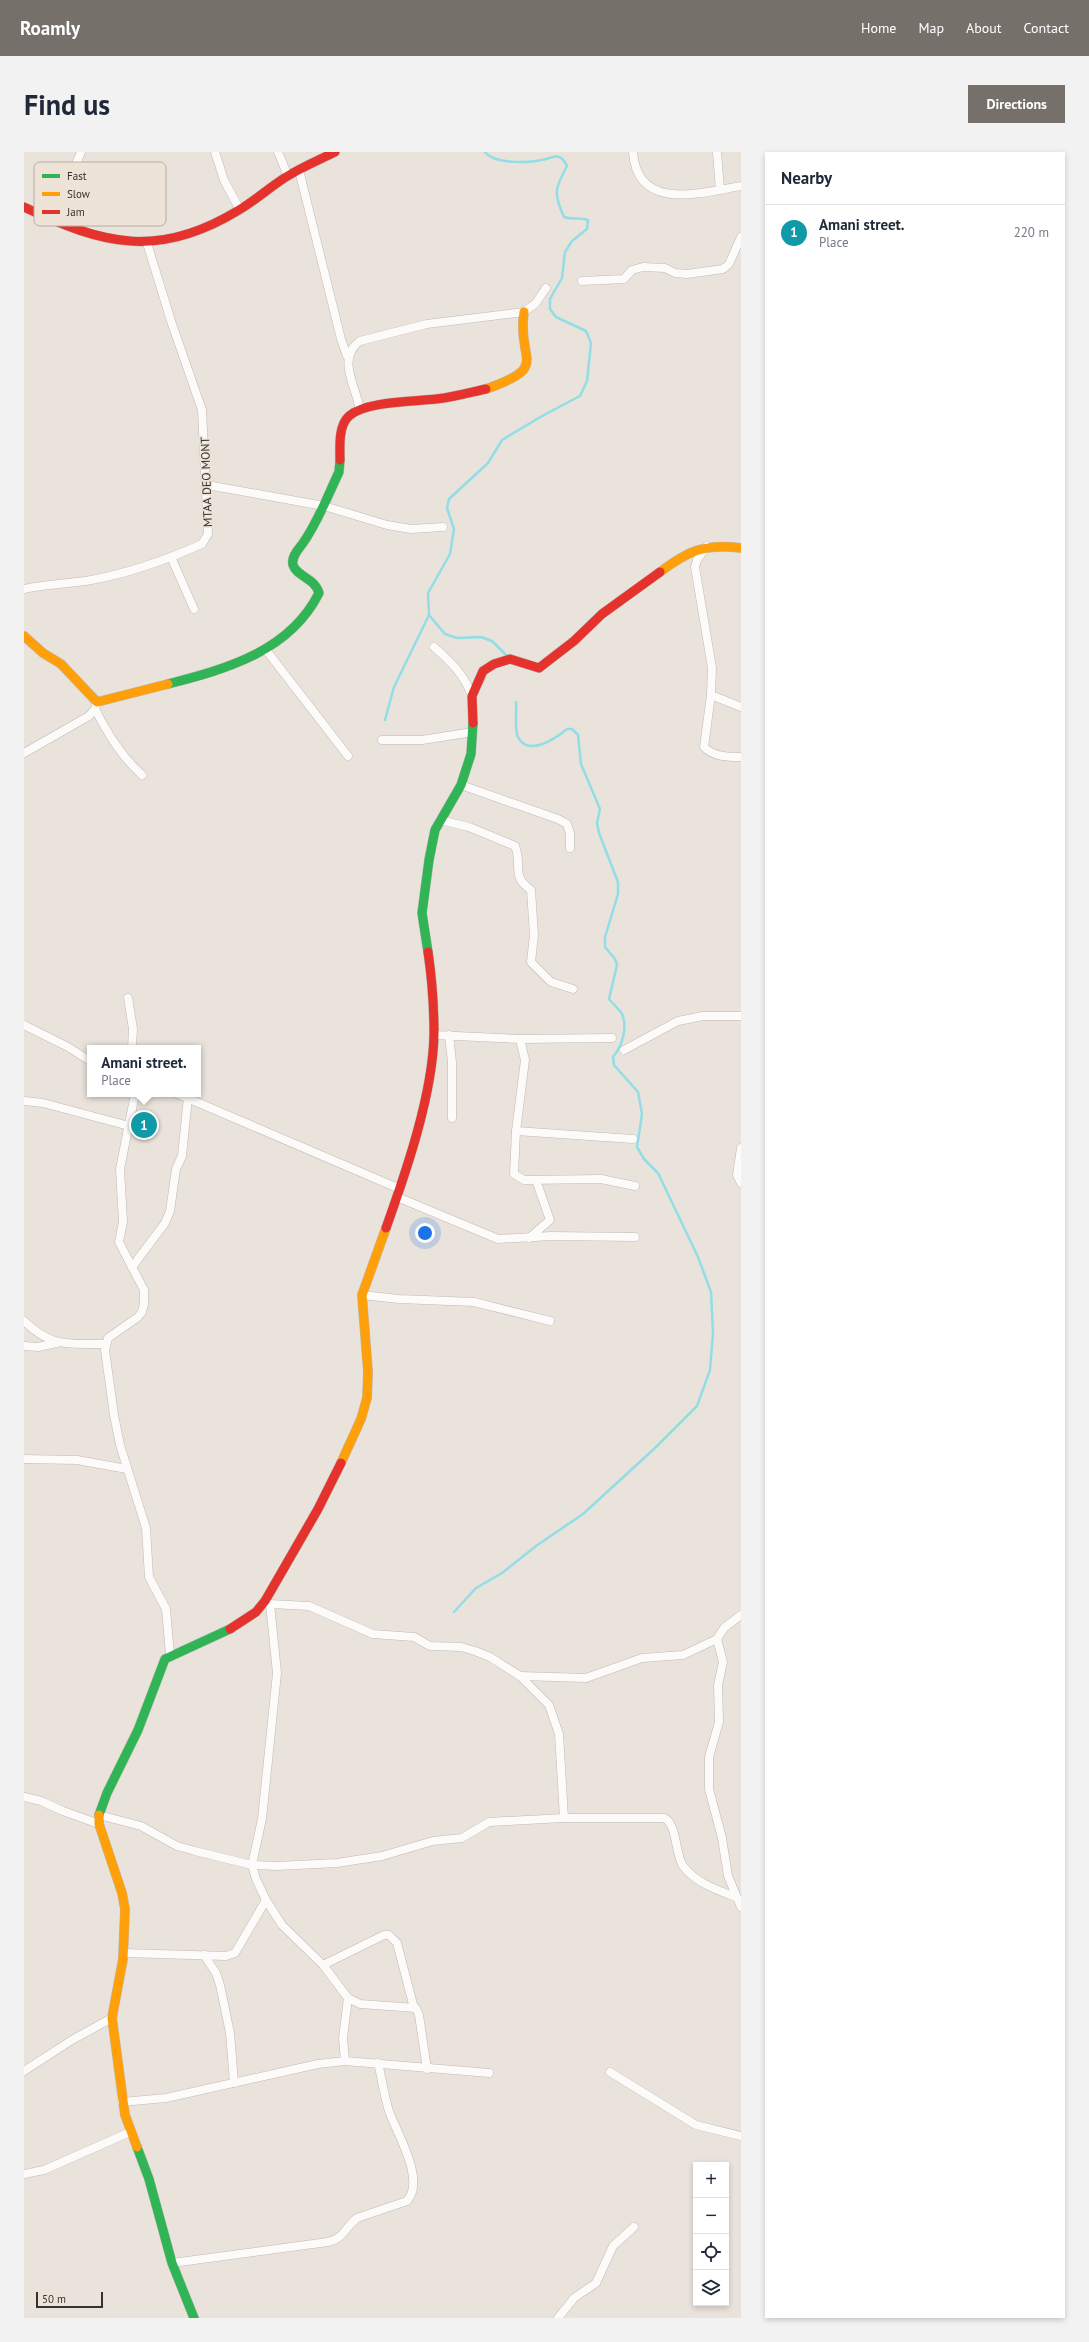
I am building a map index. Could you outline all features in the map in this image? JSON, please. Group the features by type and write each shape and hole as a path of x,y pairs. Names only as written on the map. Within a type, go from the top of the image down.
{"street":[{"path":"77,162 81,152"},
{"path":"214,152 224,180 240,210"},
{"path":"278,152 288,176"},
{"path":"64,226 83,234 118,242 147,243 178,238 240,210 288,176 334,152"},
{"path":"633,152 635,167 641,179 645,185 659,192 679,194 720,190 741,186"},
{"path":"717,152 720,190"},
{"path":"299,170 360,410"},
{"path":"24,207 34,212"},
{"path":"582,281 624,279 632,270 643,267 665,268 675,273 687,274 723,269 729,264 741,237"},
{"name":"MTAA DEO MONT","path":"24,589 39,585 90,581 133,571 172,557 202,544 207,540 207,485 202,410 171,321 147,243"},
{"path":"347,356 352,347 373,336 427,324 524,312 536,303 546,288"},
{"path":"24,753 89,716 96,705 203,675 266,650 288,635 310,611 319,592 316,584 297,571 293,564 293,557 308,536 324,506 339,472 341,434 344,423 348,417 360,410 398,402 443,398 487,389 520,374 526,369 528,359 521,330 524,312"},
{"path":"207,485 324,506 387,525 411,529 443,528"},
{"path":"472,696 481,675 494,664 510,659 539,668 574,641 602,614 682,556 708,545 741,548"},
{"path":"708,545 697,560 695,567 712,668 711,696 704,747 709,751 723,756 741,757"},
{"path":"172,557 194,609"},
{"path":"24,637 43,653 61,664 92,699 112,741 129,763 142,775"},
{"path":"194,2318 172,2263 149,2179 130,2132 122,2102 112,2018 123,1953 125,1908 122,1893 99,1819 107,1793 138,1730 162,1664 170,1655 231,1628 256,1612 268,1602 336,1474 354,1435 367,1399 369,1370 362,1313 362,1295 398,1193 427,1091 434,1035 431,974 422,913 429,860 435,830 461,785 471,754 473,732 472,696 467,683 456,666 434,647"},
{"path":"266,650 348,756"},
{"path":"711,696 741,706"},
{"path":"382,740 422,740 473,732"},
{"path":"461,785 567,824 570,834 570,848"},
{"path":"440,820 469,827 515,846 518,852 517,872 522,884 531,890 534,935 531,962 552,982 573,989"},
{"path":"128,998 133,1029 132,1045"},
{"path":"624,1050 662,1029 690,1017 741,1016"},
{"path":"24,1025 68,1047 87,1059"},
{"path":"434,1035 520,1039 612,1038"},
{"path":"449,1035 452,1062 452,1118"},
{"path":"520,1039 525,1060 516,1130 514,1174 524,1180 601,1178 635,1186"},
{"path":"134,1097 120,1169 123,1222 119,1242 144,1290 142,1312 108,1338 105,1344 106,1367 114,1415 127,1469 146,1528 149,1577 166,1608 170,1655"},
{"path":"132,1267 165,1223 170,1211 176,1169 182,1156 188,1097 488,1236 498,1239 635,1237"},
{"path":"24,1101 44,1103 128,1126"},
{"path":"516,1130 633,1139"},
{"path":"741,1148 737,1175 741,1183"},
{"path":"528,1238 550,1220 536,1180"},
{"path":"362,1295 399,1299 474,1302 550,1321"},
{"path":"24,1321 37,1333 57,1343"},
{"path":"24,1346 38,1347 57,1343 105,1344"},
{"path":"24,1459 77,1460 127,1469"},
{"path":"268,1602 309,1606 373,1634 414,1637 430,1646 461,1647 475,1651 490,1657 520,1676 538,1692 549,1705 559,1734 564,1818"},
{"path":"268,1602 278,1673 262,1819 252,1865 266,1900 282,1925 323,1965 348,1998 360,2004 414,2008"},
{"path":"520,1676 586,1678 642,1658 683,1655 717,1639 724,1628 741,1615"},
{"path":"717,1639 723,1662 718,1685 719,1722 709,1757 709,1789 722,1838 728,1876 741,1907"},
{"path":"24,1797 41,1801 63,1811 142,1826 177,1846 252,1865 310,1865 382,1856 433,1840 462,1838 489,1822 564,1818 659,1818 668,1820 678,1856 683,1865 701,1882 736,1897"},
{"path":"123,1953 226,1956 236,1952 266,1900"},
{"path":"323,1965 384,1935 389,1935 398,1943 414,2008 419,2015 427,2069"},
{"path":"204,1955 216,1973 221,1990 230,2034 234,2083"},
{"path":"346,2061 343,2038 348,1998"},
{"path":"24,2071 72,2040 112,2018"},
{"path":"122,2102 166,2098 318,2064 346,2061 489,2073"},
{"path":"172,2263 328,2242 339,2238 350,2223 357,2218 407,2201 414,2184 410,2162 389,2108 378,2063"},
{"path":"610,2072 696,2125 741,2136"},
{"path":"24,2174 44,2170 130,2132"},
{"path":"558,2318 574,2298 596,2283 613,2246 634,2227"}],"waterway":[{"path":"385,720 394,687 429,615 428,593 450,554 454,529 447,508 449,499 488,463 502,440 542,416 580,396 587,381 591,343 586,331 556,317 550,309 550,299 562,278 565,252 572,241 587,229 588,220 564,217 560,209 557,191 558,185 567,166 563,159 557,156 540,160 514,162 497,159 485,152"},
{"path":"429,615 445,634 457,638 481,637 492,641 506,655"},
{"path":"454,1612 476,1588 502,1573 536,1546 583,1514 655,1448 697,1406 710,1370 713,1333 711,1292 698,1257 658,1173 644,1159 637,1147 642,1114 638,1092 614,1065 613,1057 619,1048 623,1037 624,1019 622,1014 609,999 617,965 615,959 605,947 605,937 618,894 618,882 599,833 597,823 600,809 581,764 578,735 572,729 567,729 556,737 542,744 528,746 522,743 516,730 516,702"}],"traffic: fast":[{"path":"168,684 212,672 255,655 291,630 307,613 319,593 317,588 310,580 295,569 293,559 322,508 339,472 340,460"},
{"path":"428,952 422,913 429,860 435,830 461,785 471,754 473,723"},
{"path":"99,1815 107,1793 138,1730 165,1659 230,1629"},
{"path":"137,2147 149,2179 172,2263 194,2318"}],"traffic: slow":[{"path":"486,389 519,374 525,367 527,360 523,328 524,312"},
{"path":"660,572 679,559 698,550 717,547 741,548"},
{"path":"24,636 43,653 61,664 97,702 168,684"},
{"path":"341,1463 361,1419 367,1398 368,1372 362,1295 386,1228"},
{"path":"99,1815 99,1824 122,1893 125,1909 123,1959 112,2018 125,2115 137,2147"}],"traffic: jam":[{"path":"69,226 106,238 132,241 157,241 183,236 210,225 239,210 292,173 335,152"},
{"path":"24,207 34,211"},
{"path":"340,460 340,437 343,425 345,420 357,411 381,404 444,398 486,389"},
{"path":"473,723 472,696 483,671 494,664 510,659 539,668 574,641 602,614 660,572"},
{"path":"386,1228 410,1158 424,1107 429,1082 434,1034 434,1014 428,952"},
{"path":"230,1629 256,1612 265,1601 318,1509 341,1463"}],"place":[{"name":"Amani street.","path":"144,1125"}]}
